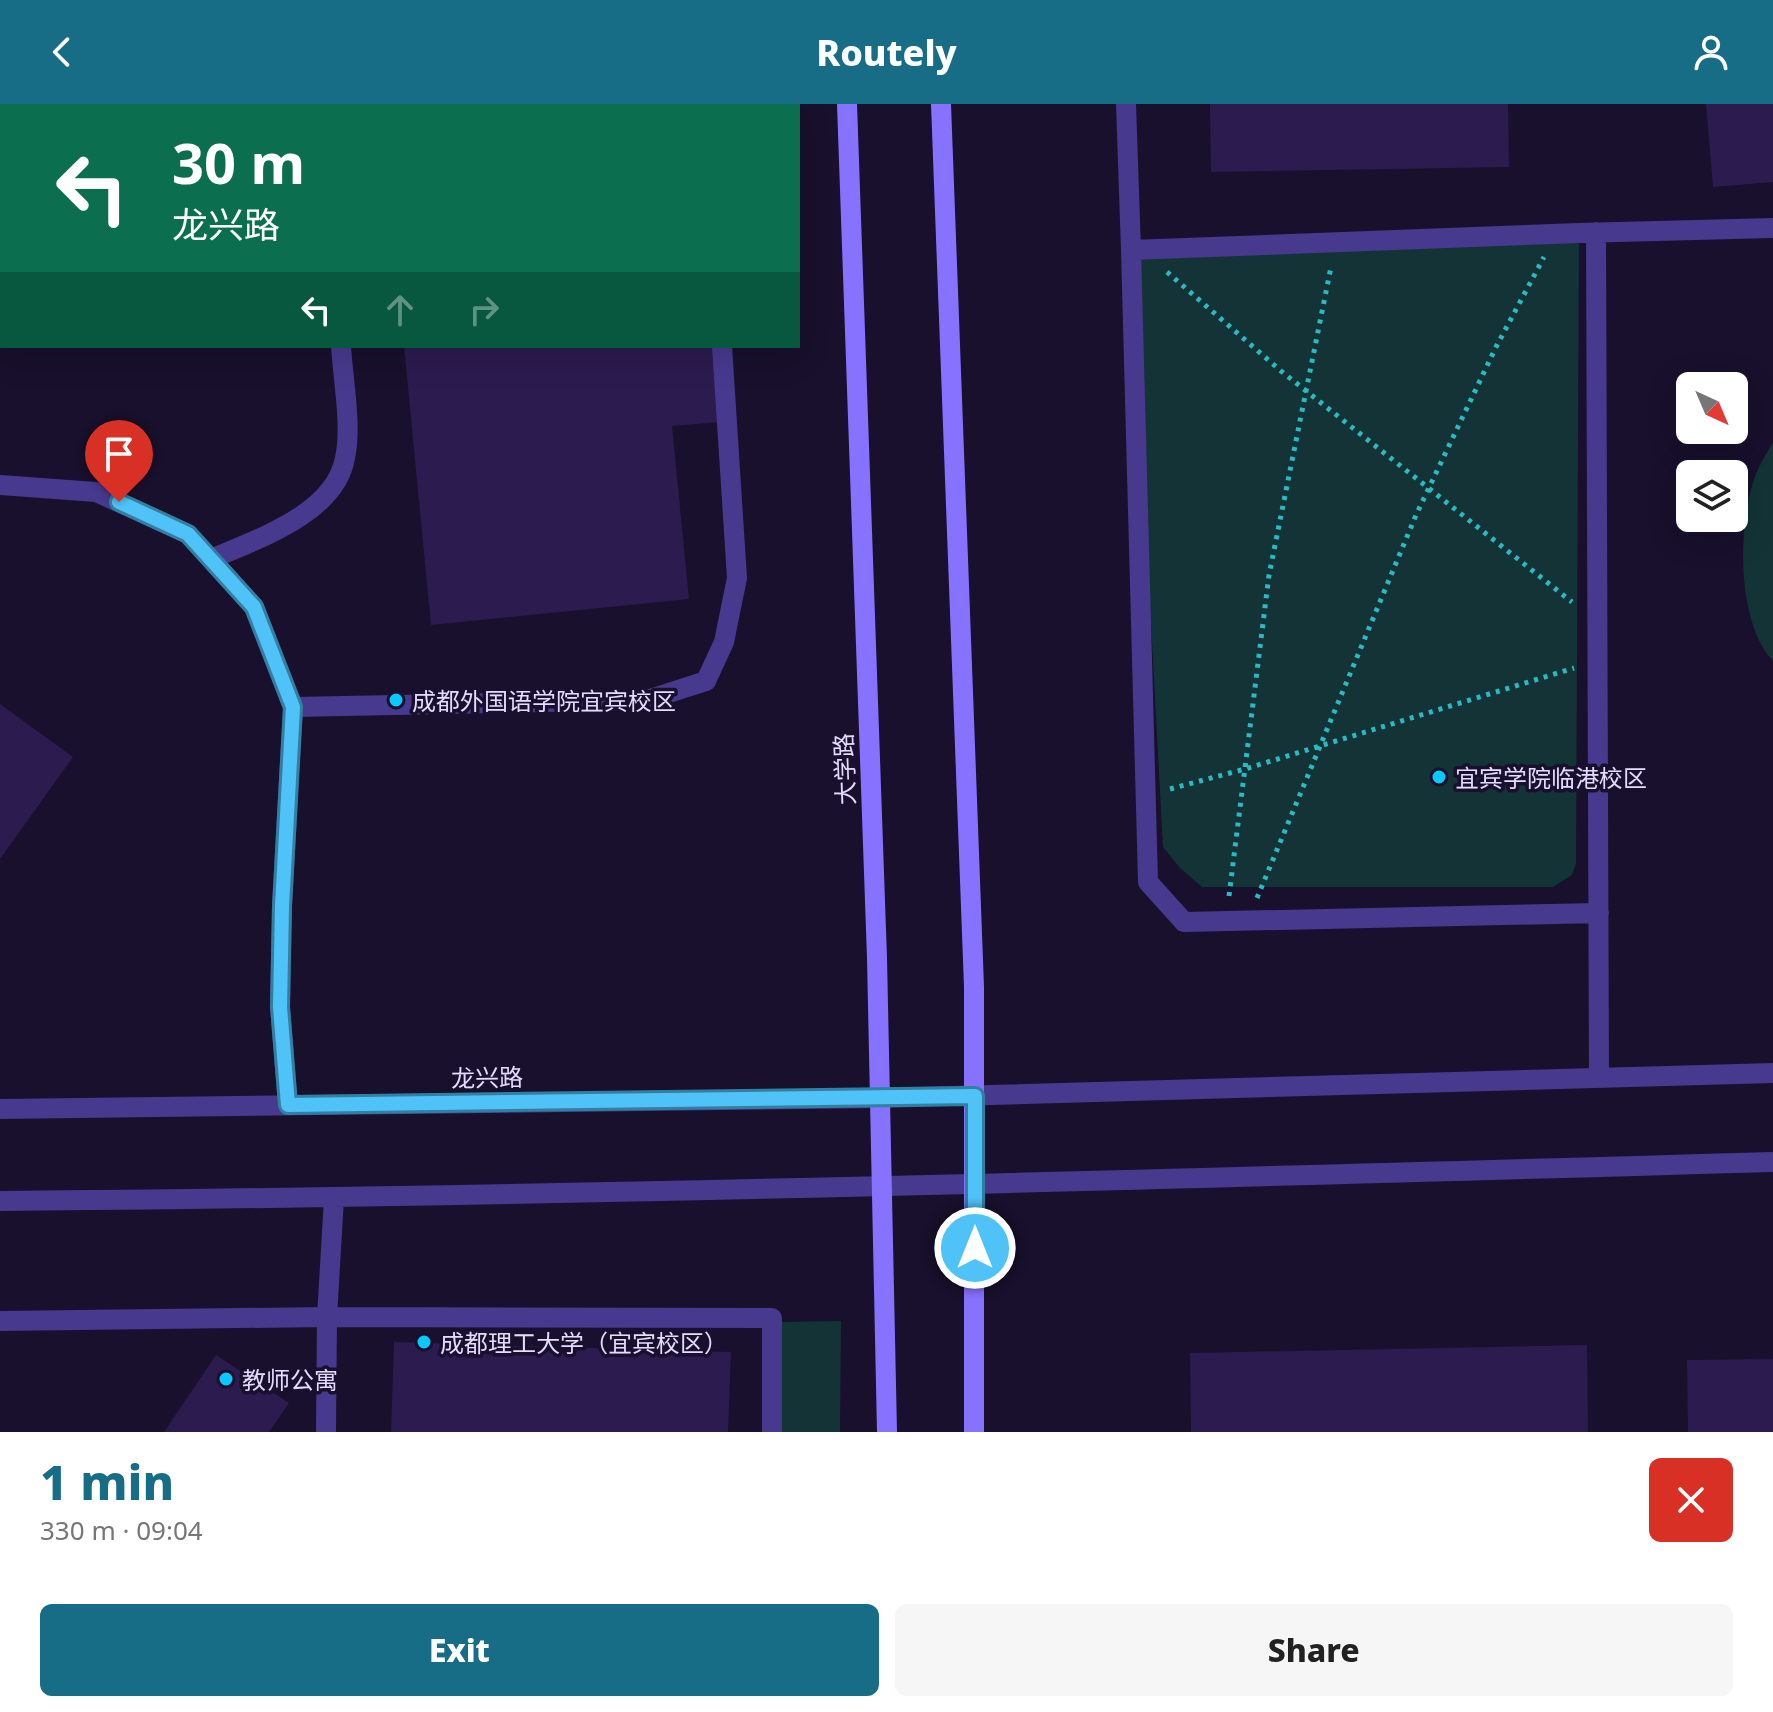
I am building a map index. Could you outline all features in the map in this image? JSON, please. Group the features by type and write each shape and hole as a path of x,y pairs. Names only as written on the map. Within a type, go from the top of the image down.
{"main road":[{"name":"大学路","path":"847,104 880,1098 887,1432"},
{"path":"941,104 974,987 974,1432"}],"street":[{"path":"1126,104 1136,250 1148,882 1184,922 1599,913"},
{"path":"1136,250 1773,228"},
{"path":"1596,232 1599,1077"},
{"path":"211,559 302,516 334,488 345,459 341,348"},
{"path":"293,707 647,700 706,681 724,642 737,578 722,348"},
{"path":"0,485 96,492 188,534 254,607 293,707 280,1007 288,1105"},
{"name":"龙兴路","path":"0,1109 880,1098 1773,1073"},
{"path":"0,1201 975,1186 1773,1162"},
{"path":"326,1432 327,1317 334,1198"},
{"path":"0,1321 327,1317 772,1318 772,1432"}],"path":[{"path":"1247,921 1429,488 1496,347 1556,234"},
{"path":"1226,921 1269,575 1336,242"},
{"path":"1136,250 1307,391 1598,622"},
{"path":"1146,795 1245,769 1598,660"}],"green space":[{"path":"1579,233 1576,863 1572,875 1553,887 1202,887 1180,868 1163,847 1131,250"},
{"path":"1773,442 1773,661 1752,621 1743,568 1748,504 1758,469"},
{"path":"841,1321 840,1432 782,1432 782,1322"}],"building":[{"path":"1210,104 1508,104 1509,167 1211,172"},
{"path":"1706,104 1773,104 1773,182 1713,187"},
{"path":"404,348 714,348 721,422 672,426 689,599 431,625"},
{"path":"0,704 73,757 0,859"},
{"path":"394,1342 731,1352 728,1432 391,1432"},
{"path":"1587,1345 1588,1432 1191,1432 1190,1353"},
{"name":"教师公寓","path":"216,1355 289,1403 269,1432 164,1432"},
{"path":"1773,1359 1773,1432 1688,1432 1687,1360"}],"place":[{"name":"成都外国语学院宜宾校区","path":"396,700"},
{"name":"宜宾学院临港校区","path":"1439,777"},
{"name":"成都理工大学（宜宾校区）","path":"424,1342"},
{"name":"教师公寓","path":"226,1379"}],"route":[{"path":"119,502 188,534 254,607 293,707 280,1007 288,1105 975,1096 975,1248"}]}
